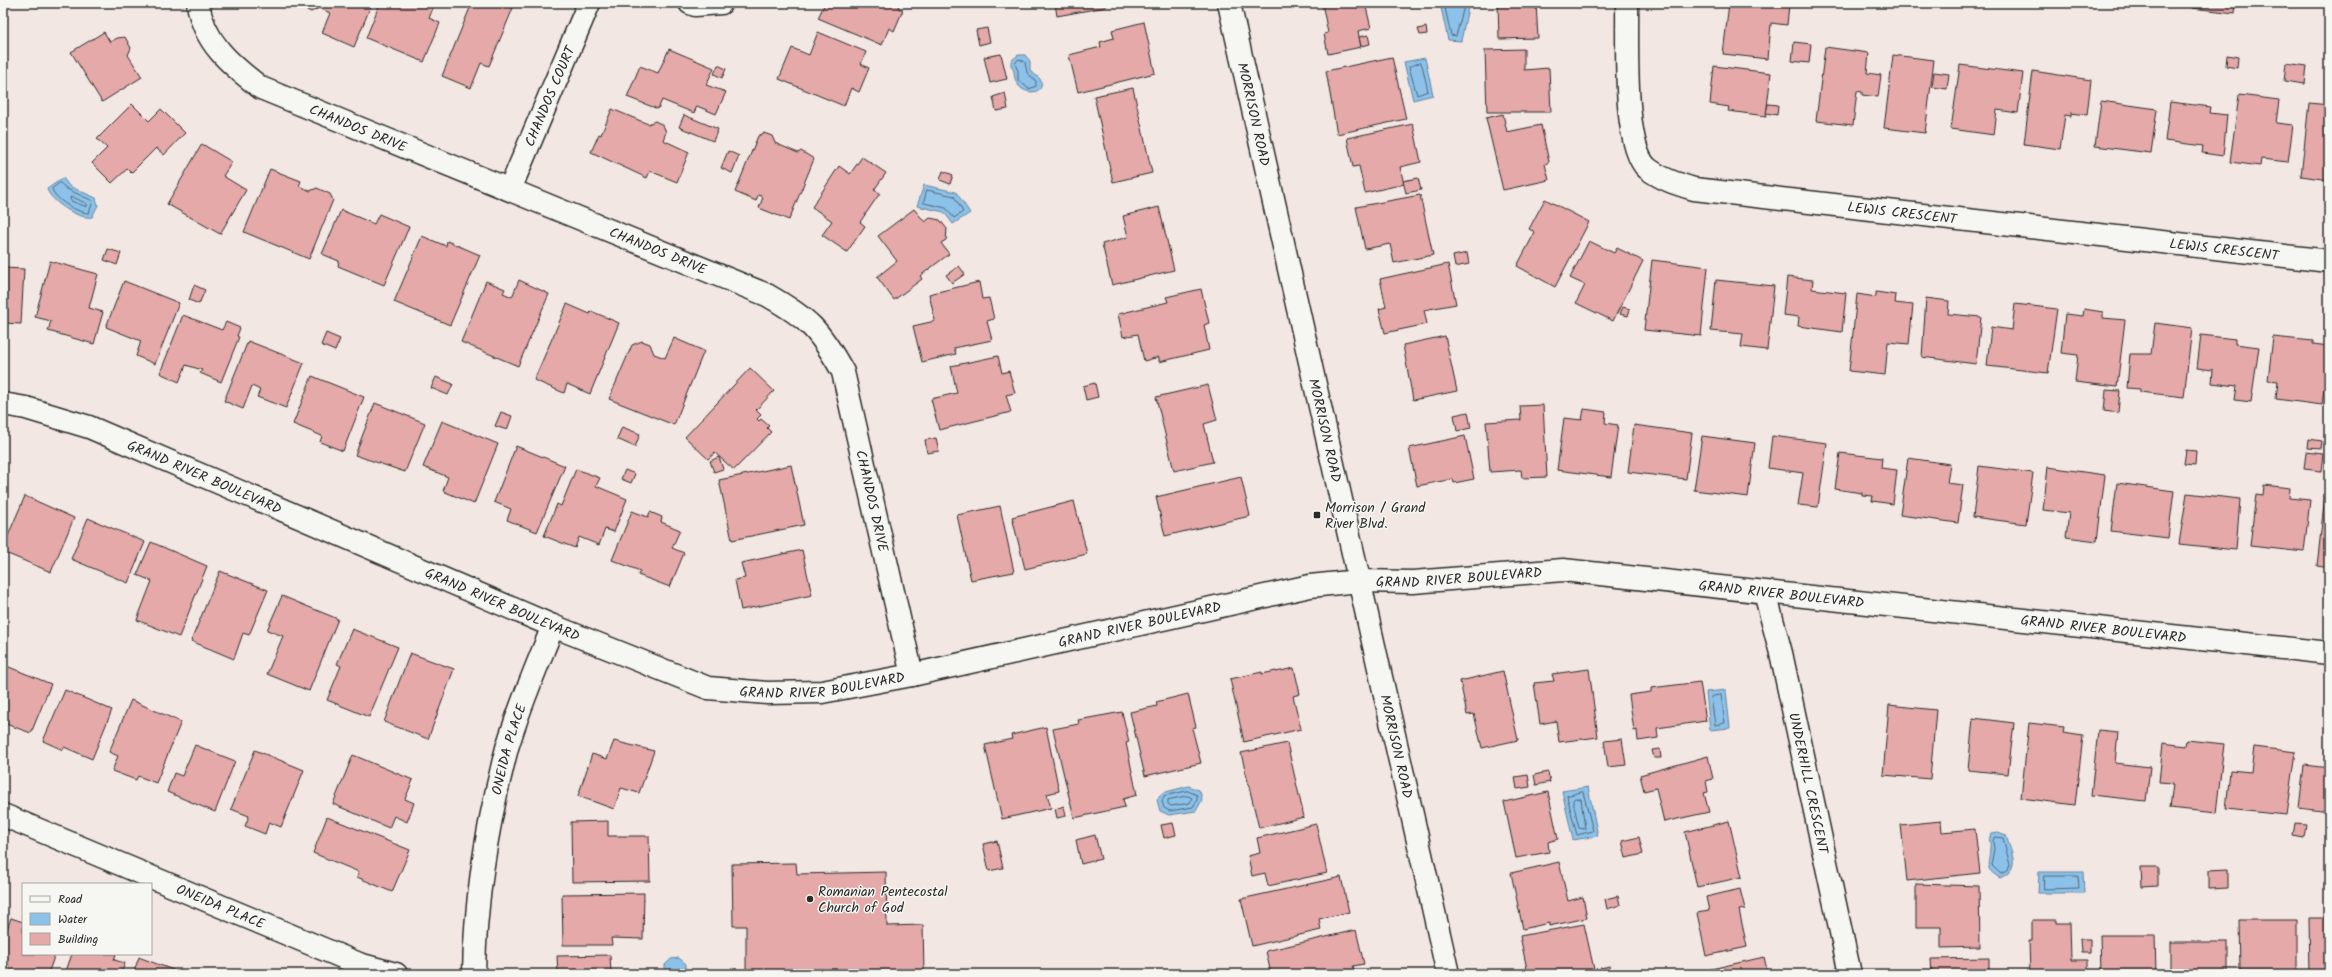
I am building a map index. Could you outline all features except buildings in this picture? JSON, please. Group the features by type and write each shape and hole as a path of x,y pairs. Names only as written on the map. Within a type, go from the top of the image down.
{"street":[{"name":"CHANDOS DRIVE","path":"198,3 200,18 214,44 230,64 261,88 767,295 801,315 825,340 843,372 912,675"},
{"name":"CHANDOS COURT","path":"510,190 589,3"},
{"path":"690,3 696,5 721,3"},
{"name":"MORRISON ROAD","path":"1229,3 1448,974"},
{"name":"LEWIS CRESCENT","path":"1627,3 1630,117 1633,142 1646,167 1670,182 1694,189 2329,261"},
{"name":"GRAND RIVER BOULEVARD","path":"3,404 26,408 89,427 553,626 708,688 767,693 822,692 912,675 1310,586 1359,580 1413,582 1563,570 2329,653"},
{"name":"UNDERHILL CRESCENT","path":"1765,593 1781,653 1850,974"},
{"name":"ONEIDA PLACE","path":"474,974 475,936 490,826 508,748 553,626"},
{"name":"ONEIDA PLACE","path":"3,815 359,964 396,974"}],"water":[{"path":"1440,3 1469,3 1461,41 1448,40"},
{"path":"1018,55 1025,55 1030,61 1030,71 1040,79 1040,89 1030,92 1019,86 1015,80 1011,61"},
{"path":"1425,58 1433,95 1413,100 1404,62"},
{"path":"63,178 69,186 96,198 98,205 92,217 80,216 73,213 59,204 49,194 47,189"},
{"path":"924,185 956,192 970,213 953,224 944,212 917,206"},
{"path":"1726,690 1730,728 1710,730 1706,692"},
{"path":"1189,786 1200,791 1202,800 1196,811 1169,815 1160,811 1157,800 1162,793"},
{"path":"1588,787 1598,836 1573,840 1562,791"},
{"path":"1998,832 2006,835 2013,860 2011,870 2000,878 1989,869 1988,866 1990,838 1992,833"},
{"path":"2039,872 2083,872 2084,893 2038,893"},
{"path":"679,958 686,964 686,974 665,974 665,965 671,959"}],"place":[{"name":"Morrison / Grand River Blvd.","path":"1317,515"},
{"name":"Romanian Pentecostal Church of God","path":"810,899"}]}
